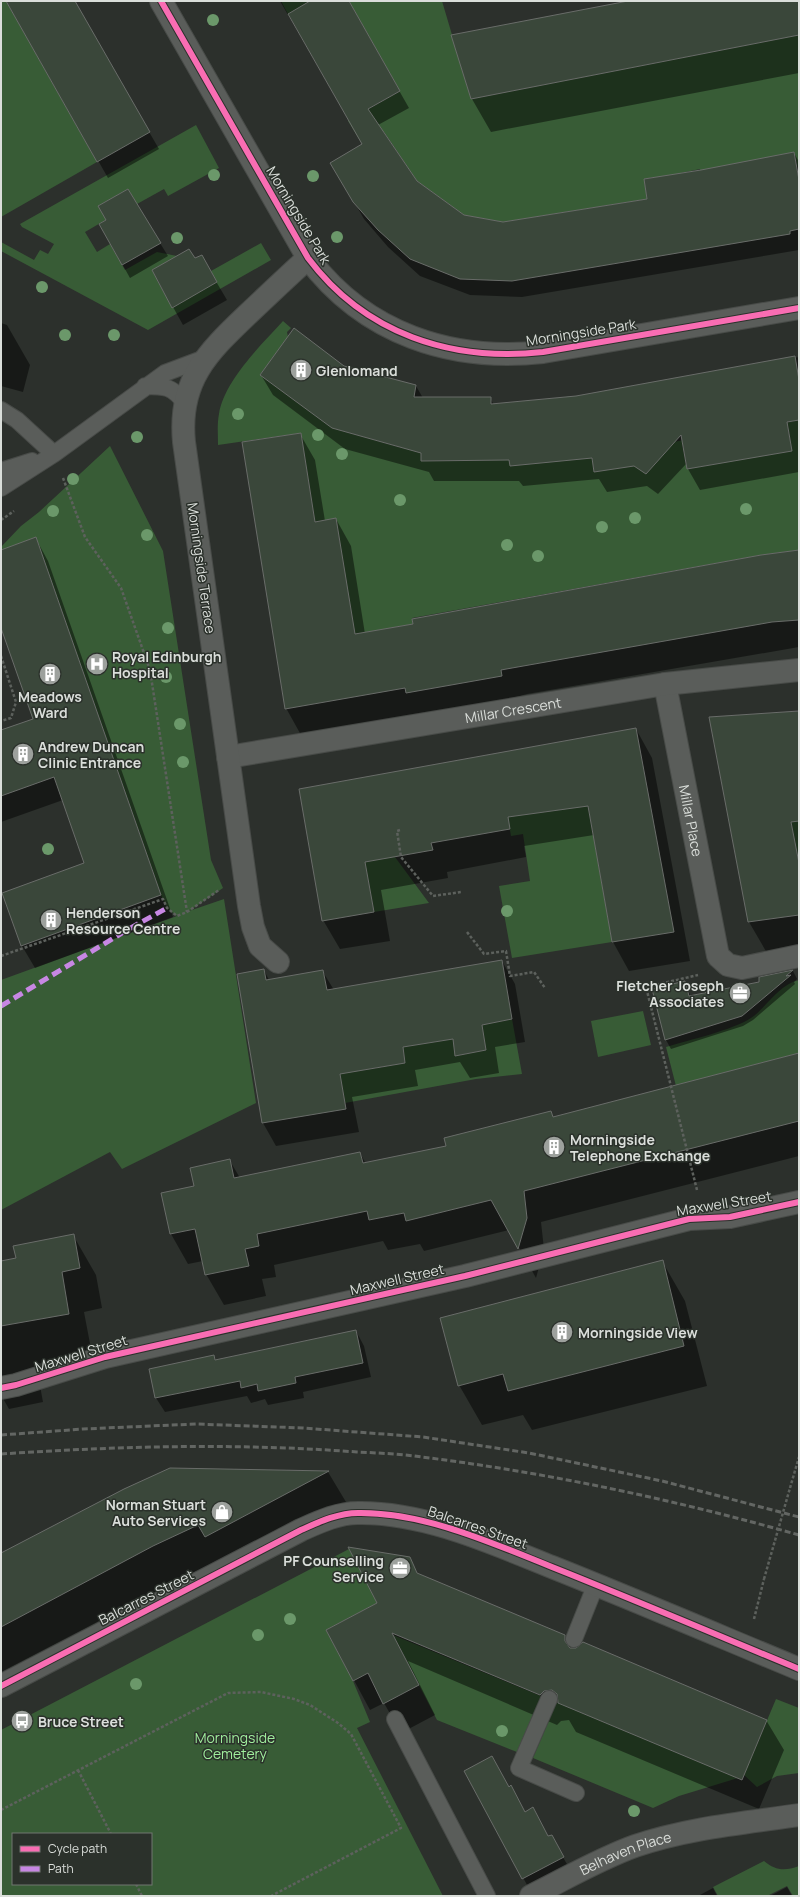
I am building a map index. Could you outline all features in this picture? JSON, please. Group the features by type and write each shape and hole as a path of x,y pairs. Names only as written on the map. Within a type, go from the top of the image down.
{"street":[{"name":"Morningside Park","path":"161,1 308,258 350,302 380,322 409,337 426,343 476,353 515,354 544,352 799,308"},
{"name":"Morningside Terrace","path":"278,962 260,946 253,927 246,886 183,429 185,403 189,388 205,358 223,336 308,258"},
{"name":"Millar Crescent","path":"228,757 665,684 799,670"},
{"name":"Millar Place","path":"665,684 718,956"},
{"path":"718,956 728,965 742,968 799,956"},
{"name":"Maxwell Street","path":"1,1388 16,1386 105,1357 465,1276 689,1219 730,1217 799,1202"},
{"name":"Balcarres Street","path":"1,1686 300,1530 345,1514 374,1513 423,1520 509,1550 596,1584 799,1669"},
{"name":"Belhaven Place","path":"531,1896 606,1858 634,1847 678,1834 799,1815"}],"lane":[{"path":"1,488 54,454 145,386 165,373 205,358"},
{"path":"145,386 164,386 177,392 185,403"},
{"path":"1,410 17,420 54,454"},
{"path":"1,471 54,454"},
{"path":"574,1639 596,1584"},
{"path":"549,1699 519,1768 576,1793"},
{"path":"395,1719 487,1896"}],"path":[{"path":"54,454 85,537 121,588 150,670 187,912"},
{"path":"1,656 16,702 11,718 1,721"},
{"path":"400,830 397,831 402,857 433,896 461,892"},
{"path":"1,956 163,899 167,908 177,916 187,912 223,888 246,886"},
{"path":"467,932 484,954 506,951 510,976 534,972 545,988"},
{"path":"705,1218 646,988 705,973 718,956"},
{"path":"761,1591 799,1457"},
{"path":"1,1810 228,1693 256,1692 278,1695 299,1701 325,1714 351,1734 400,1828 271,1896"},
{"path":"78,1770 110,1833"},
{"path":"136,1885 142,1896"}],"green space":[{"path":"1,1 6,1 97,162 1,217"},
{"path":"281,1 310,1 288,14"},
{"path":"349,1 442,1 471,99 799,35 799,172 794,152 775,156 703,183 700,169 681,173 684,193 655,177 644,179 647,199 503,222 464,215 417,181 384,132 362,144 348,121 400,91"},
{"path":"196,125 219,168 168,196 164,189 137,204 128,189 99,206 109,218 85,232 97,252 110,244 125,270 157,252 177,256 182,265 157,280 172,307 217,282 211,271 261,243 271,260 148,330 1,251 1,242 34,260 40,250 48,254 54,244 22,227 20,224"},
{"path":"283,321 291,328 287,332 288,337 260,375 340,430 402,448 414,397 421,397 421,461 490,460 491,408 500,407 510,466 576,459 565,397 576,396 587,458 592,457 594,472 613,469 633,450 637,468 641,470 650,469 653,466 654,446 643,384 652,382 663,444 684,440 682,444 687,469 716,464 730,433 719,370 730,368 759,431 764,456 792,451 788,426 785,423 799,420 799,550 761,555 412,618 413,624 333,638 340,542 336,519 315,522 301,433 218,445 219,414 222,402 228,389 254,352"},
{"path":"110,446 163,551 211,860 223,888 189,911 224,899 256,1103 122,1169 110,1152 1,1210 1,980 177,916 167,908 161,895 36,538 1,550 1,547 21,526 39,512"},
{"path":"799,779 799,863 784,785"},
{"path":"585,789 612,942 512,958 499,886 530,881 523,834 511,836 506,806"},
{"path":"375,830 429,903 374,912 361,841"},
{"path":"799,980 799,1053 676,1086 666,1047 722,1031 751,1018 785,986"},
{"path":"643,1011 651,1045 598,1057 591,1021"},
{"path":"512,1019 522,1074 476,1079 345,1103 336,1051 372,1069 405,1063 403,1047 453,1039 456,1056 486,1050 482,1025"},
{"name":"Morningside Cemetery","path":"349,1549 377,1603 326,1630 353,1681 370,1722 357,1728 443,1896 1,1896 1,1730"},
{"path":"393,1635 541,1696 517,1752 437,1720"},
{"path":"776,1699 799,1708 799,1773 777,1776 757,1787 744,1775"},
{"path":"557,1702 738,1778 679,1796 653,1808 533,1758"},
{"path":"764,1861 773,1867 781,1869 789,1869 799,1866 799,1896 793,1896 787,1886 767,1896 718,1896 713,1887"}],"building":[{"path":"6,1 75,1 150,132 97,162"},
{"path":"310,1 349,1 400,91 368,109 417,181 464,215 503,222 647,199 644,179 701,170 794,152 799,180 799,229 790,231 790,234 512,281 460,279 410,259 378,230 353,202 330,163 362,144 288,14"},
{"path":"628,1 799,1 799,35 471,99 451,35"},
{"path":"128,189 161,243 122,265 99,224 106,220 98,206"},
{"path":"189,249 195,258 202,255 217,282 172,308 152,270"},
{"path":"294,328 344,366 416,385 414,397 491,397 491,404 576,396 795,356 799,380 799,420 787,422 792,451 687,469 681,435 646,474 634,466 594,472 592,458 510,466 509,460 421,461 421,453 332,428 260,375"},
{"path":"301,433 315,522 336,518 355,634 413,624 412,619 761,555 799,550 799,620 772,622 501,670 502,676 406,693 405,688 285,709 242,442"},
{"name":"Meadows Ward","path":"36,537 161,895 21,946 2,893 84,863 54,777 1,796 1,730 33,719 1,628 1,550"},
{"path":"799,711 799,821 791,822 799,863 799,915 748,922 709,717"},
{"path":"636,728 674,932 612,942 588,806 508,817 510,829 431,843 433,850 365,862 374,912 322,921 299,789"},
{"path":"502,960 512,1019 482,1025 486,1050 455,1056 453,1039 403,1047 405,1063 340,1074 346,1109 262,1123 237,974 264,969 266,980 323,970 327,990"},
{"path":"793,970 786,976 791,975 742,1016 665,1040 652,989 685,981 689,996 759,982 759,977"},
{"path":"799,1053 799,1121 524,1191 527,1218 518,1249 491,1200 406,1221 404,1213 369,1220 367,1211 257,1234 259,1246 245,1249 249,1266 205,1275 195,1229 170,1234 161,1193 194,1186 190,1168 230,1159 234,1178 360,1152 363,1163 446,1146 444,1138 551,1111 553,1117"},
{"path":"74,1234 80,1268 62,1272 69,1314 1,1326 1,1261 16,1258 13,1246"},
{"name":"Morningside View","path":"663,1260 684,1346 508,1391 503,1374 458,1386 440,1318"},
{"path":"356,1330 363,1363 295,1377 296,1383 258,1391 257,1384 241,1388 240,1381 155,1398 149,1369 214,1355 215,1360"},
{"path":"170,1468 329,1471 205,1537 198,1525 153,1546 1,1627 1,1553 124,1489"},
{"path":"348,1547 410,1557 417,1573 565,1635 565,1641 570,1648 576,1648 583,1642 767,1720 742,1780 558,1703 557,1694 552,1690 544,1691 540,1695 392,1633 419,1685 383,1704 368,1673 353,1681 326,1630 377,1603"},
{"path":"492,1756 509,1787 511,1785 525,1812 533,1807 548,1836 552,1835 564,1857 522,1879 464,1771"}],"railway":[{"path":"1,1435 83,1429 196,1424 303,1428 423,1437 529,1453 662,1481 799,1517"},
{"path":"1,1454 135,1447 268,1447 406,1455 565,1479 706,1510 799,1535"}],"marked path":[{"path":"1,1006 127,930 167,908"}],"cycle path":[{"path":"161,1 308,258 331,284 356,306 383,324 412,337 443,347 475,352 509,354 543,352 799,308"},
{"path":"1,1388 16,1385 105,1357 465,1276 689,1219 730,1217 799,1202"},
{"path":"1,1686 301,1530 336,1516 351,1513 383,1514 408,1518 433,1523 482,1539 799,1669"}],"place":[{"name":"Glenlomand","path":"301,370"},
{"name":"Royal Edinburgh Hospital","path":"97,664"},
{"name":"Meadows Ward","path":"50,674"},
{"name":"Andrew Duncan Clinic Entrance","path":"23,754"},
{"name":"Henderson Resource Centre","path":"51,920"},
{"name":"Fletcher Joseph Associates","path":"740,993"},
{"name":"Morningside Telephone Exchange","path":"554,1147"},
{"name":"Morningside View","path":"562,1332"},
{"name":"Norman Stuart Auto Services","path":"222,1512"},
{"name":"PF Counselling Service","path":"400,1568"},
{"name":"Bruce Street","path":"22,1721"}]}
